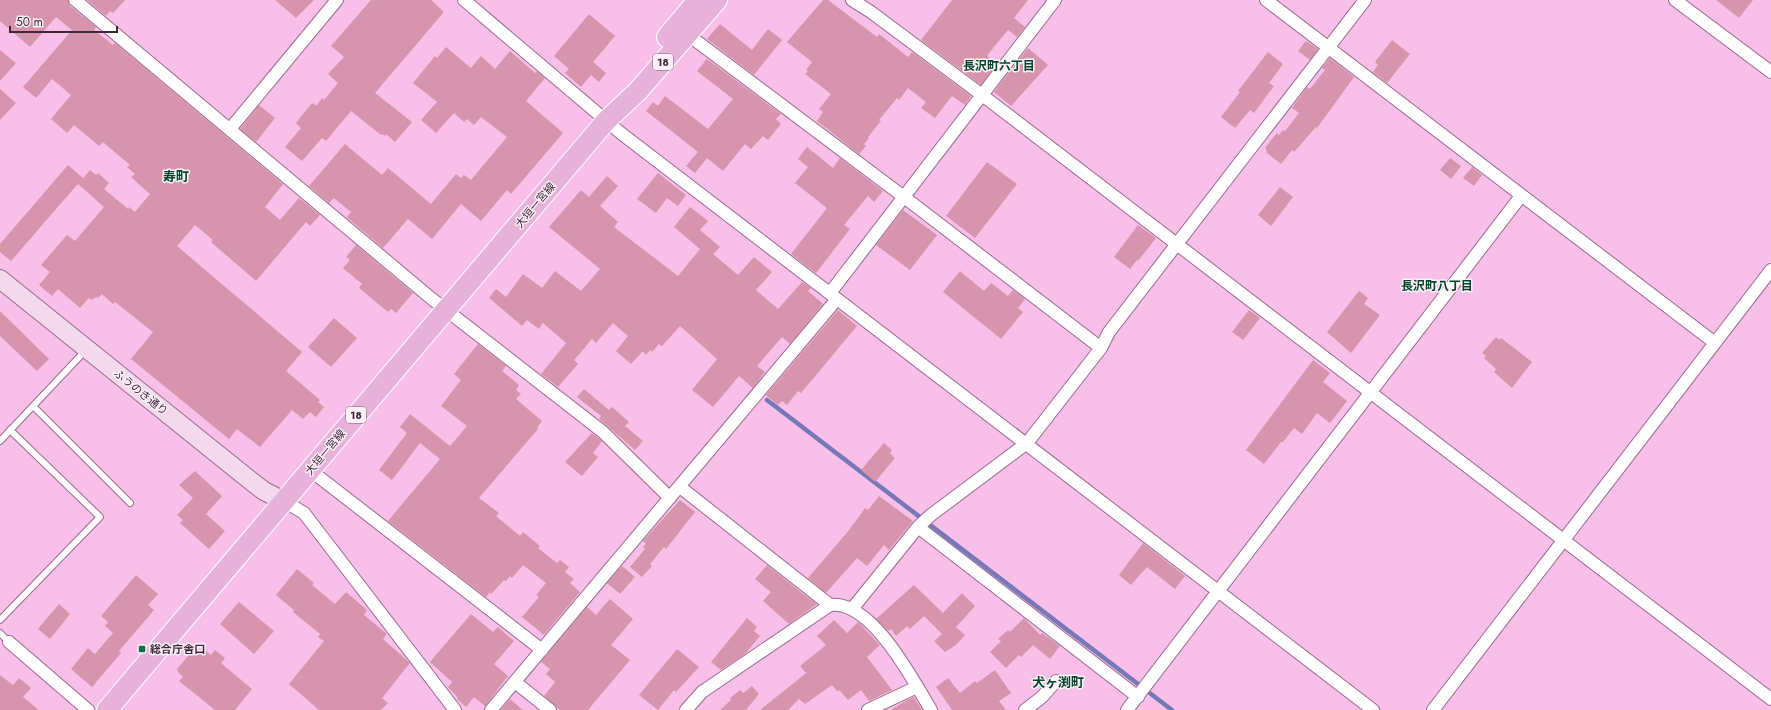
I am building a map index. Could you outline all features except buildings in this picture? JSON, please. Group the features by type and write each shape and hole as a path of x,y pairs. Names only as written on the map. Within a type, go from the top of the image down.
{"main road":[{"name":"大垣一宮線","path":"606,121 629,83 698,0"},
{"name":"大垣一宮線","path":"110,709 310,470 606,121 638,91 717,0"}],"street":[{"path":"76,0 446,310 603,432 670,498"},
{"path":"230,129 337,0"},
{"path":"464,0 606,121 1373,710"},
{"path":"852,0 871,12 982,95 1771,700"},
{"path":"491,710 680,486 833,296 904,197 1055,0"},
{"path":"1266,0 1521,196 1715,342"},
{"path":"852,609 918,528 931,515 1027,443 1101,348 1109,332 1365,0"},
{"path":"1676,0 1771,72"},
{"path":"687,34 904,197 1101,348"},
{"path":"1128,710 1521,196"},
{"path":"1433,710 1771,270"},
{"name":"ふうのき通り","path":"0,279 264,491 284,501"},
{"path":"310,470 542,650"},
{"path":"680,486 830,605"},
{"path":"284,501 304,513 455,710"},
{"path":"918,528 1138,697"},
{"path":"686,710 702,692 830,605 835,604 852,609 869,620 886,638 931,710"},
{"path":"9,642 88,710"},
{"path":"1025,710 1042,697 1056,681"},
{"path":"514,682 550,710"},
{"path":"868,710 917,687"}],"lane":[{"path":"0,441 87,348"},
{"path":"33,406 130,503"},
{"path":"0,620 100,517 10,430"},
{"path":"0,633 9,642"}],"waterway":[{"path":"767,400 1172,710"}],"place":[{"name":"総合庁舎口","path":"142,649"}],"district":[{"name":"長沢町六丁目","path":"999,66"},
{"name":"寿町","path":"176,176"},
{"name":"長沢町八丁目","path":"1437,286"},
{"name":"犬ヶ渕町","path":"1058,682"}]}
